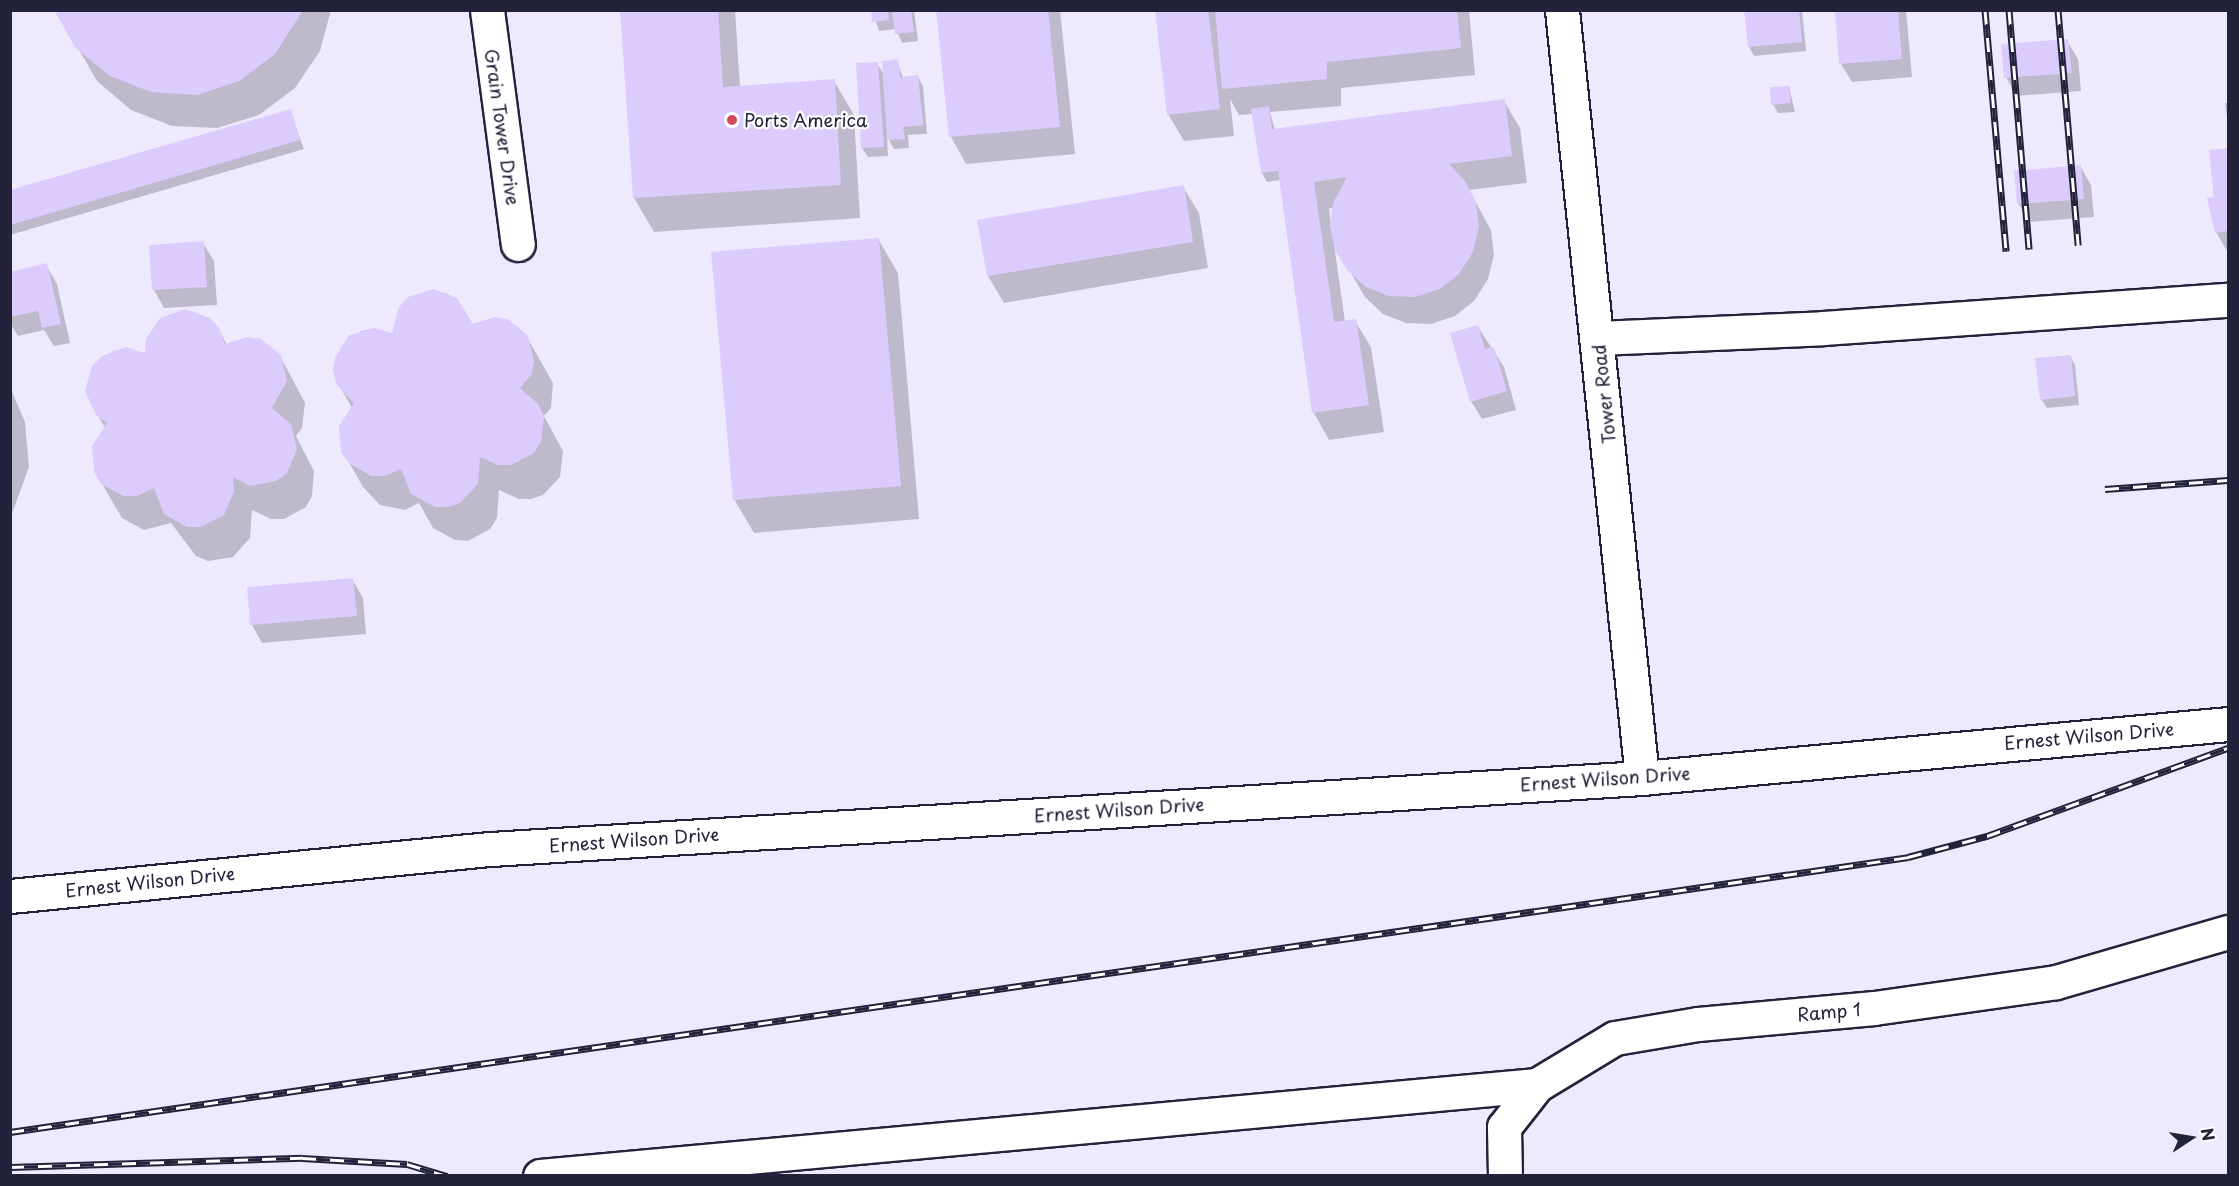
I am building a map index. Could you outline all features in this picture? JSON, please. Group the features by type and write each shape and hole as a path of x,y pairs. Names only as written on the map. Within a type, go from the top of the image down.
{"lane":[{"name":"Grain Tower Drive","path":"487,10 518,244"},
{"name":"Tower Road","path":"1562,10 1598,338 1642,778"},
{"path":"1598,338 1822,328 2229,300"},
{"name":"Ernest Wilson Drive","path":"10,896 491,849 1642,778 2229,723"},
{"name":"Ramp 1","path":"1505,1176 1504,1126 1537,1085 1616,1038 1698,1024 1874,1008 2056,982 2229,932"},
{"path":"540,1176 1537,1085"}],"shaded area":[{"path":"10,11 2228,11 2228,1175 11,1175"}],"building":[{"path":"54,10 303,10 275,54 239,81 197,95 151,92 110,76 75,47"},
{"name":"Ports America","path":"620,10 718,10 723,87 835,79 841,185 633,198"},
{"path":"871,10 888,10 889,20 872,22"},
{"path":"892,10 911,10 914,32 895,34"},
{"path":"936,10 1048,10 1060,127 949,137"},
{"path":"1155,10 1208,10 1220,109 1167,115"},
{"path":"1215,10 1457,10 1461,48 1327,62 1327,79 1222,89"},
{"path":"1744,10 1799,10 1802,42 1748,47"},
{"path":"1835,10 1898,10 1902,59 1839,64"},
{"path":"2068,39 2072,73 2004,78 2001,44"},
{"path":"898,59 900,77 918,75 923,125 903,127 905,139 887,140 882,61"},
{"path":"878,62 884,147 861,148 856,63"},
{"path":"1789,86 1791,103 1771,105 1770,87"},
{"path":"1505,99 1512,156 1449,164 1465,181 1476,202 1479,227 1473,252 1459,274 1440,289 1415,297 1389,296 1366,287 1347,270 1335,250 1330,226 1333,203 1347,177 1314,182 1334,322 1356,319 1369,405 1312,413 1278,171 1261,173 1251,109 1269,106 1272,129"},
{"path":"291,109 300,140 10,225 10,190"},
{"path":"2228,148 2228,231 2215,233 2207,198 2214,197 2209,150"},
{"path":"2081,165 2084,199 2017,204 2014,171"},
{"path":"1184,185 1193,242 987,276 977,220"},
{"path":"879,238 901,486 733,500 711,252"},
{"path":"204,241 207,287 152,290 149,245"},
{"path":"47,263 61,324 42,328 38,311 10,317 10,272"},
{"path":"433,289 457,298 473,324 495,317 508,319 528,336 534,361 532,374 520,388 538,404 544,416 541,442 534,453 511,465 498,465 480,457 478,484 460,503 448,507 435,507 411,494 401,469 385,476 371,476 349,463 341,452 339,426 354,403 336,384 333,370 335,358 349,335 374,328 392,333 399,307 408,297"},
{"path":"185,309 210,318 219,328 225,344 247,337 261,339 281,355 287,381 272,408 291,424 297,449 287,473 276,481 250,486 233,477 234,491 224,515 200,527 187,527 164,514 154,488 137,496 124,496 101,484 94,472 92,446 107,423 96,415 85,391 92,366 102,356 126,347 145,353 146,339 160,318"},
{"path":"1478,325 1485,349 1494,347 1507,391 1470,402 1450,333"},
{"path":"2071,355 2075,396 2040,400 2035,358"},
{"path":"353,578 357,616 250,625 247,587"}],"railway":[{"path":"1985,10 2006,251"},
{"path":"2009,10 2029,249"},
{"path":"2058,10 2078,245"},
{"path":"2105,489 2228,480"},
{"path":"10,1132 1908,857 1987,836 2228,748"},
{"path":"10,1167 302,1158 407,1164 447,1176"}],"place":[{"name":"Ports America","path":"732,120"}]}
